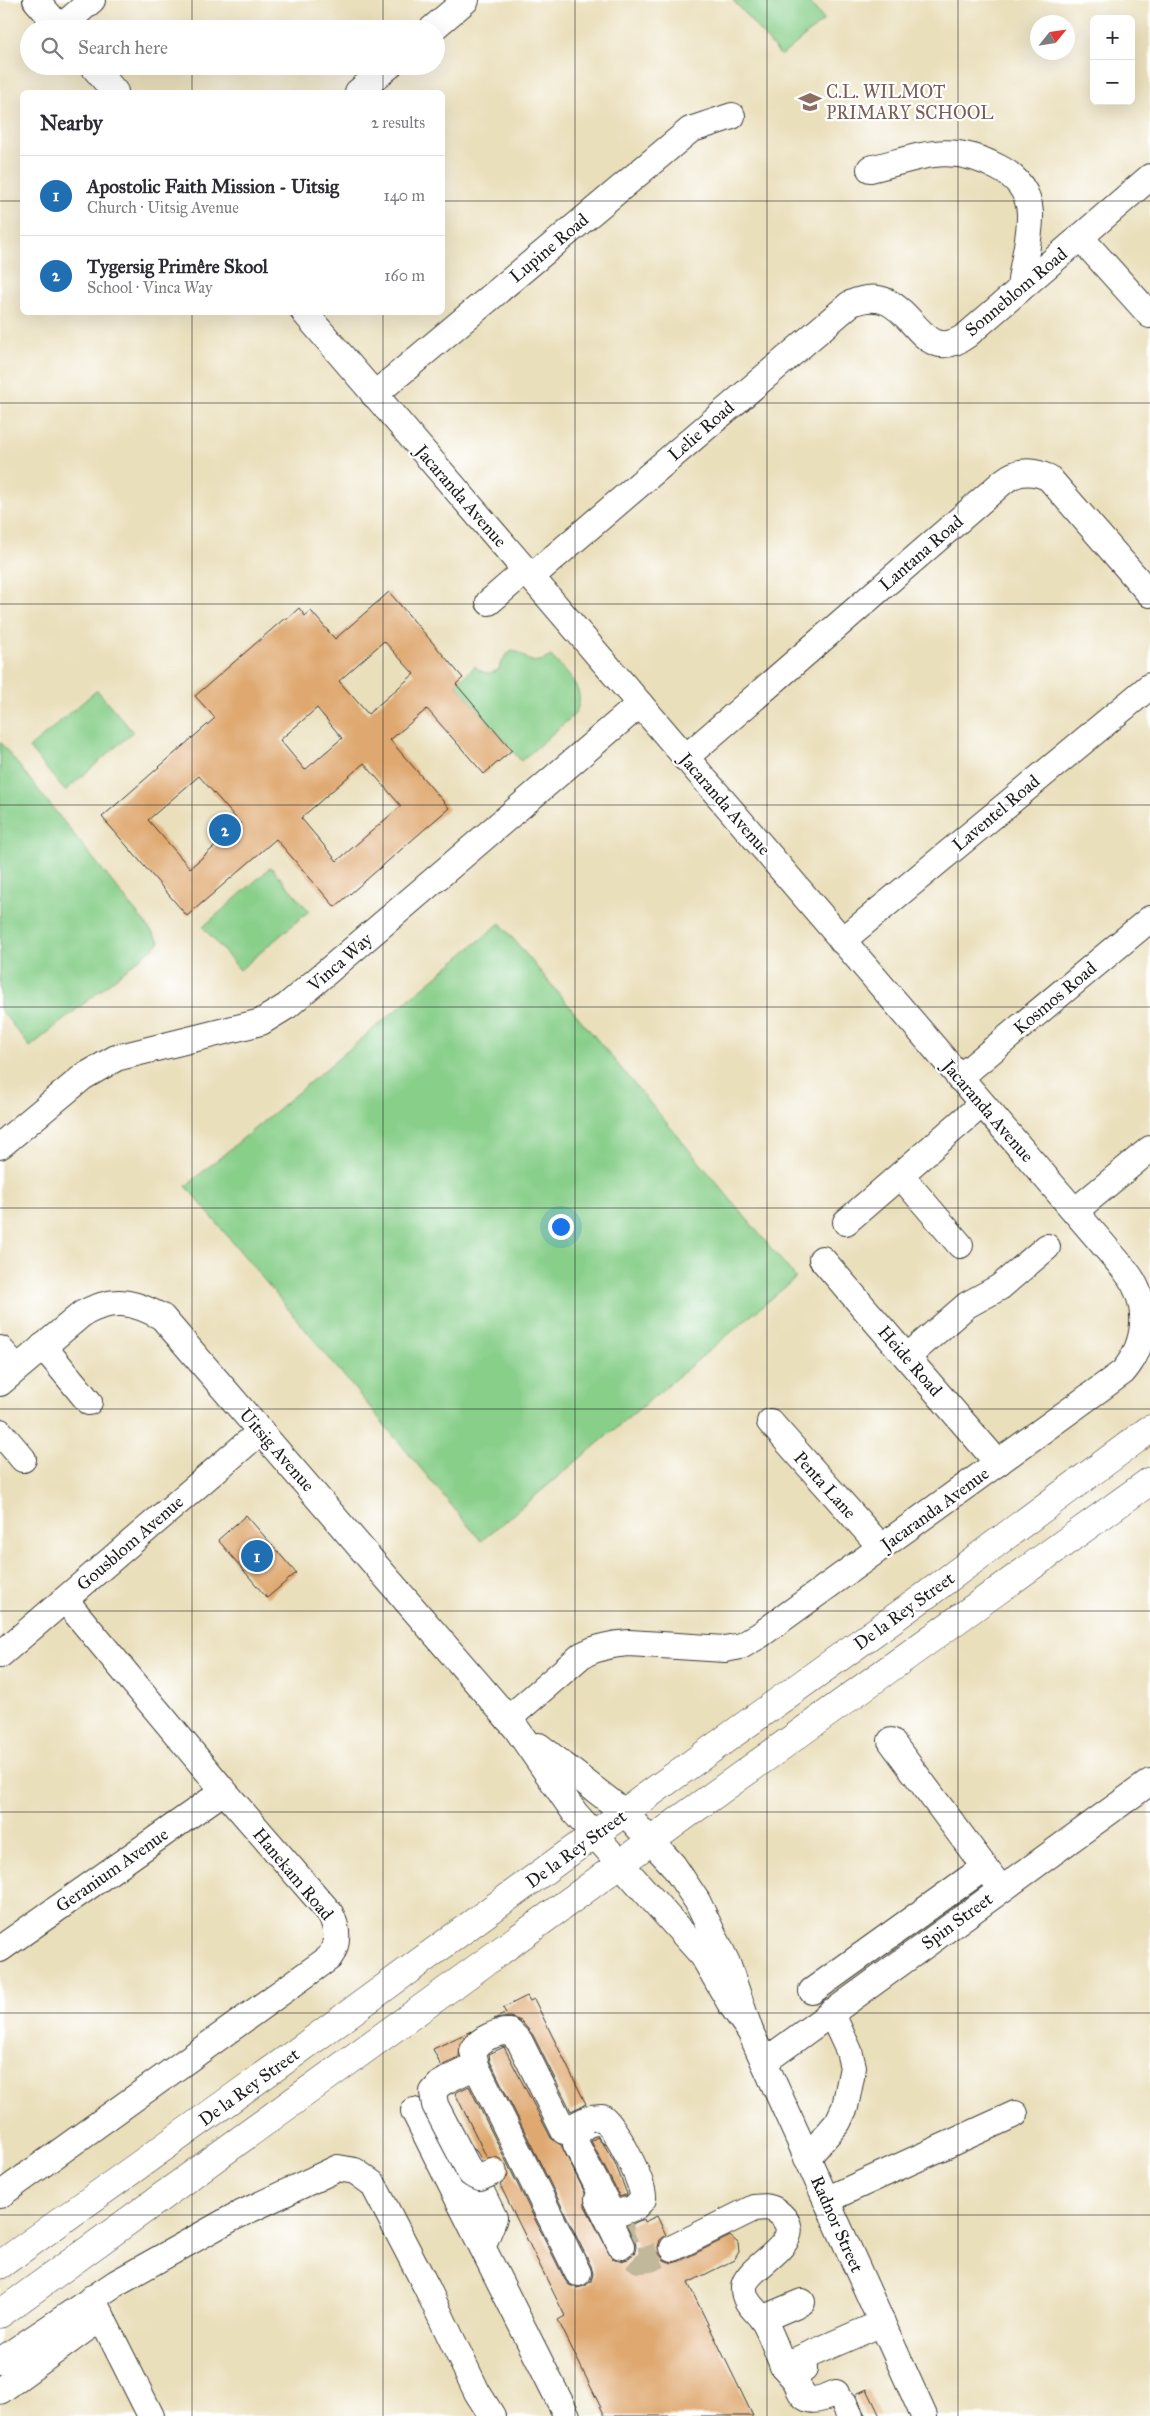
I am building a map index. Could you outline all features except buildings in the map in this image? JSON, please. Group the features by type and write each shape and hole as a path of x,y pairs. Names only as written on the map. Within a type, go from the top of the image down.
{"main road":[{"name":"De la Rey Street","path":"0,2265 917,1602 1150,1429"},
{"path":"0,2314 1150,1481"}],"street":[{"path":"36,0 53,20"},
{"path":"69,20 92,0"},
{"path":"443,20 466,0"},
{"path":"101,75 113,90"},
{"path":"360,90 378,75"},
{"name":"Lupine Road","path":"374,395 690,130 732,116"},
{"path":"870,169 904,158 957,153 974,156 1007,172 1025,192 1030,211 1029,237 1020,289"},
{"name":"Sonneblom Road","path":"876,298 893,303 924,337 939,343 961,339 1150,177"},
{"path":"1080,237 1150,315"},
{"name":"Lelie Road","path":"490,602 528,574 843,309 858,300 876,298"},
{"name":"Jacaranda Avenue","path":"307,315 1131,1278 1138,1291 1144,1320 1141,1342 1131,1362 1115,1379 760,1635 741,1646 712,1650 629,1643 593,1649 582,1655 512,1724"},
{"name":"Lantana Road","path":"685,758 1004,481 1018,473 1033,472 1049,478 1150,594"},
{"name":"Laventel Road","path":"842,941 1150,686"},
{"name":"Vinca Way","path":"0,1146 83,1077 116,1058 261,1022 288,1006 640,704"},
{"name":"Kosmos Road","path":"959,1078 1150,919"},
{"path":"846,1222 982,1104"},
{"path":"1074,1211 1150,1149"},
{"path":"901,1176 960,1245"},
{"path":"907,1357 966,1305 1000,1287 1047,1247"},
{"name":"Heide Road","path":"822,1259 998,1463"},
{"name":"Uitsig Avenue","path":"6,1367 43,1346 92,1308 117,1303 140,1306 162,1317 178,1333 512,1724 575,1813 620,1864"},
{"path":"43,1346 89,1402"},
{"name":"Penta Lane","path":"770,1422 881,1547"},
{"path":"0,1432 23,1458"},
{"name":"Gousblom Avenue","path":"0,1654 261,1432"},
{"name":"Hanekam Road","path":"0,2195 329,1958 334,1951 336,1929 330,1913 224,1791 65,1600"},
{"name":"Uitsig Avenue","path":"512,1724 625,1813 652,1840"},
{"path":"891,1741 1001,1889"},
{"name":"Spin Street","path":"764,2062 1150,1782"},
{"name":"Geranium Avenue","path":"0,1949 224,1791"},
{"name":"Radnor Street","path":"652,1840 673,1865 696,1901 727,1963 750,2031 924,2416"},
{"name":"Radnor Street","path":"620,1864 703,1956 730,2003 750,2031"},
{"path":"812,1991 985,1867"},
{"path":"807,2158 838,2122 845,2107 853,2068 849,2051 832,2012"},
{"path":"578,2273 476,2066 472,2056 475,2046 503,2031 515,2035 621,2246"},
{"path":"476,2066 448,2082 440,2084 433,2092 435,2106 471,2174 488,2183 494,2218 483,2245"},
{"path":"414,2111 483,2245 567,2416"},
{"path":"826,2200 1015,2114"},
{"path":"564,2132 592,2120 602,2117 612,2126 642,2187 643,2200 636,2208 619,2213 610,2210 576,2144 576,2135 579,2130 592,2120"},
{"path":"0,2391 97,2307 116,2283 232,2218 328,2171 338,2168 354,2171 374,2184 428,2288 477,2392 492,2416"},
{"path":"673,2248 754,2208 768,2207 779,2214 787,2229 785,2241 779,2250 750,2274 744,2286 749,2305 762,2320 801,2392 809,2400 818,2401 839,2398"},
{"path":"762,2320 802,2302"},
{"path":"0,2362 97,2307"},
{"path":"97,2307 151,2416"},
{"path":"790,2374 843,2341 882,2323"}],"green space":[{"path":"733,0 808,0 824,20 781,56"},
{"path":"512,651 536,662 551,656 574,683 578,690 579,698 574,715 521,761 456,684 475,666 480,671 486,673 498,670 505,656"},
{"path":"97,690 133,732 65,791 29,748"},
{"path":"0,742 160,942 30,1047 0,1009"},
{"path":"271,867 309,911 240,970 203,927"},
{"path":"500,923 796,1278 481,1541 186,1186"}],"tunnel":[{"path":"621,2222 621,2232 625,2243 631,2253 639,2260 650,2259 673,2248"}],"place":[{"name":"C.L. WILMOT PRIMARY SCHOOL","path":"810,102"},
{"name":"Tygersig Primêre Skool","path":"225,830"},
{"name":"Apostolic Faith Mission - Uitsig","path":"257,1556"}]}
